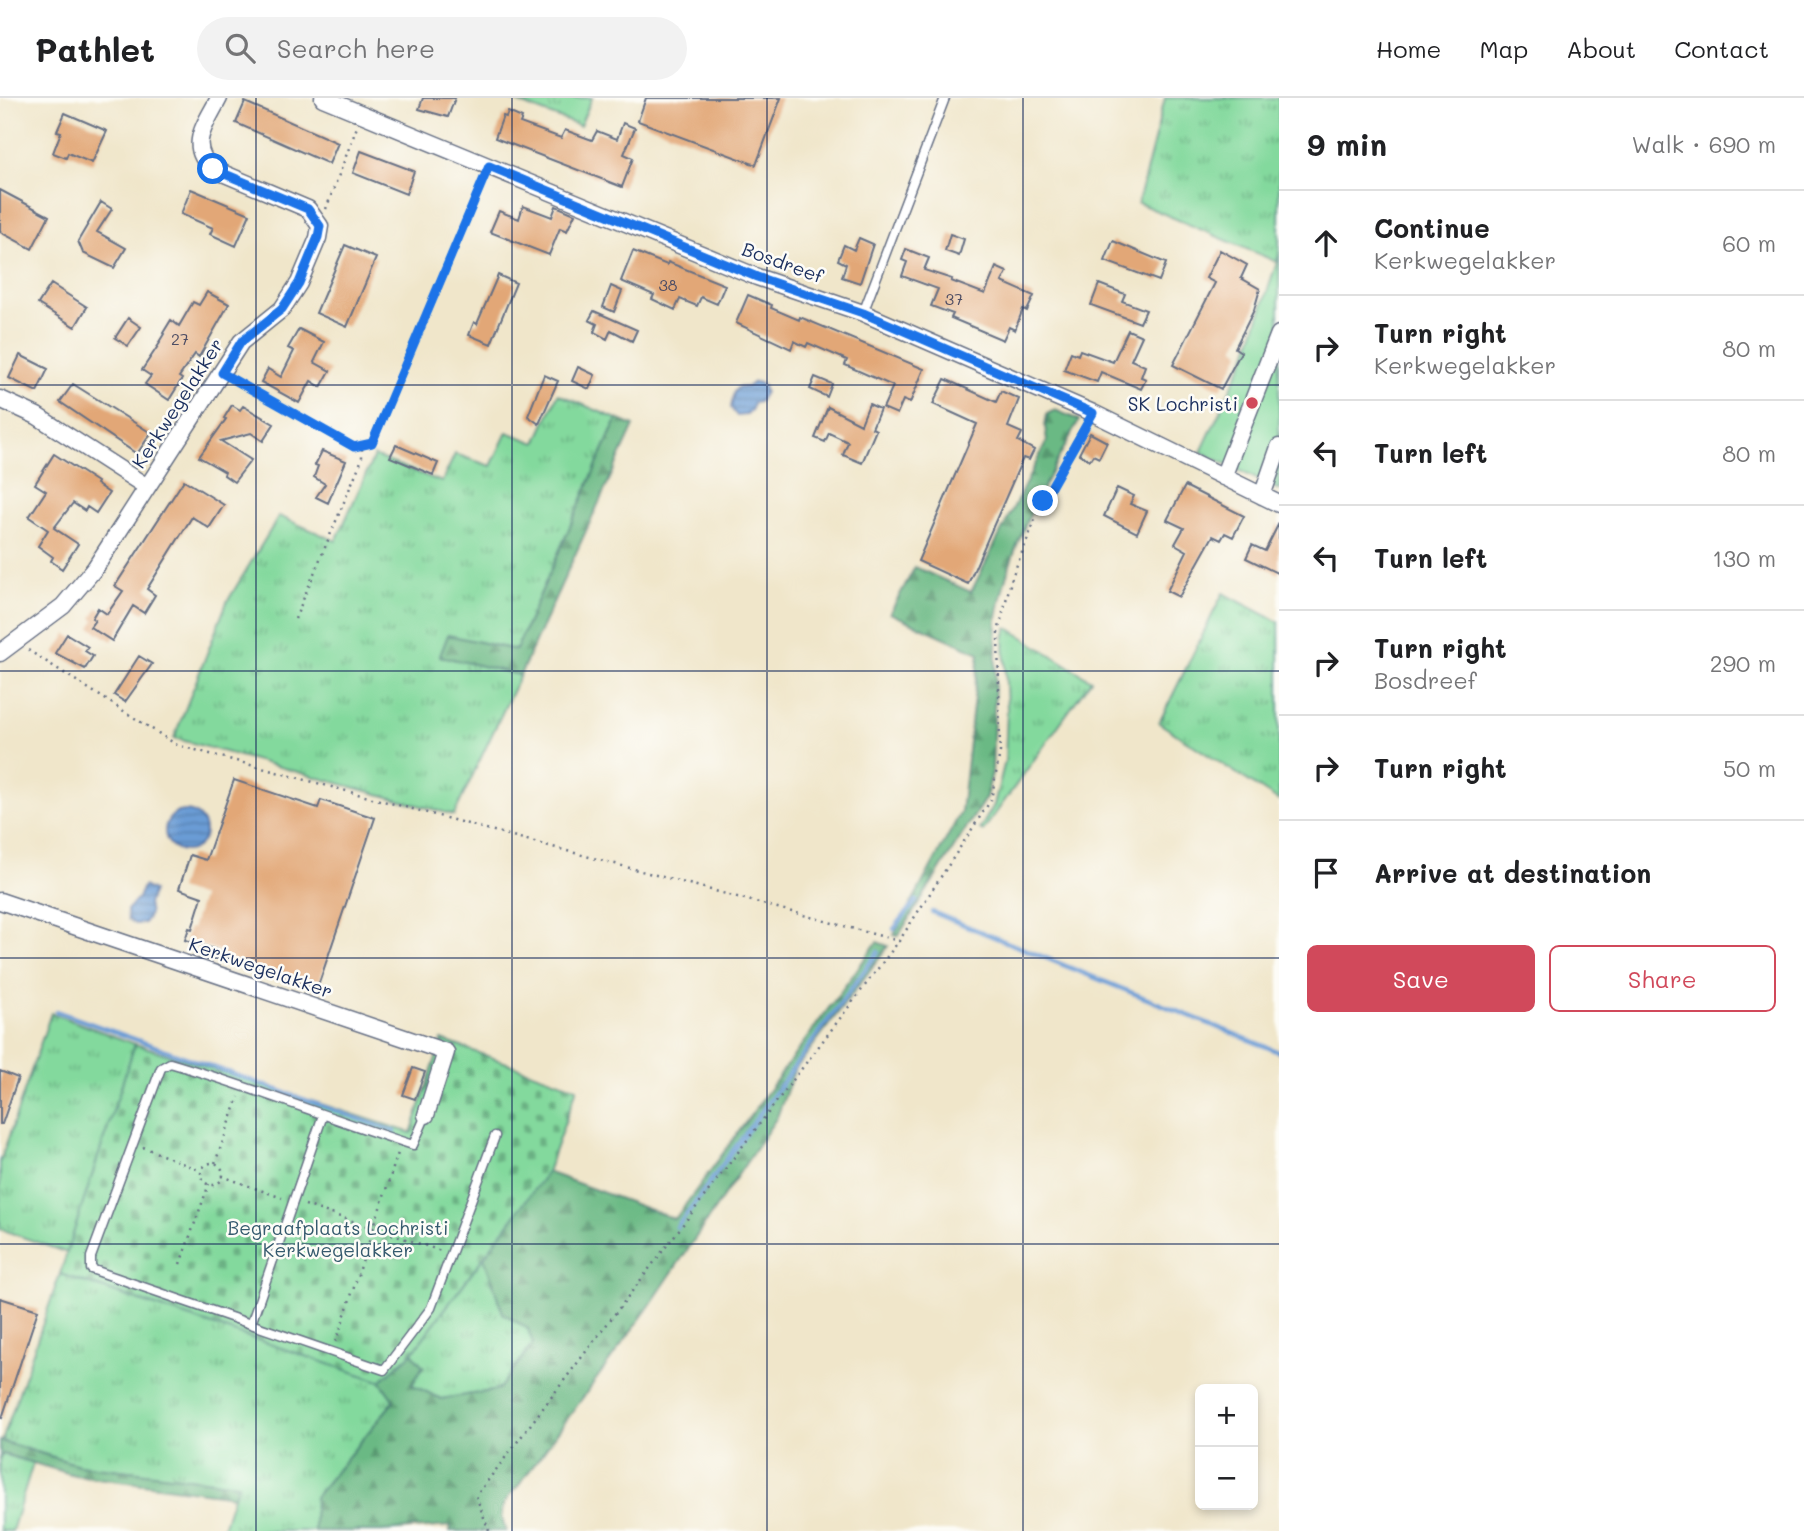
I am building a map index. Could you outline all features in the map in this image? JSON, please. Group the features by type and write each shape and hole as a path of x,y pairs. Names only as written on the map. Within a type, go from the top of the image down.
{"street":[{"path":"219,98 199,141 199,152 204,162 213,169 308,209 320,226"},
{"name":"Bosdreef","path":"323,98 757,277 863,313 1093,413 1279,504"},
{"name":"Kerkwegelakker","path":"0,653 63,606 95,568 241,342 282,309 299,283 320,226"},
{"path":"1223,477 1279,334"},
{"path":"0,399 37,416 148,487"},
{"path":"1262,496 1279,447"},
{"name":"Kerkwegelakker","path":"0,901 446,1052 426,1115"}],"lane":[{"path":"863,313 945,98"},
{"path":"426,1115 413,1145 243,1085 170,1063 161,1068 91,1257 91,1269 384,1370 431,1308 495,1136"},
{"path":"251,1324 323,1115"}],"path":[{"path":"320,226 362,114"},
{"path":"222,373 354,447 372,443 489,166"},
{"path":"489,1531 477,1496 899,941 990,800 1000,752 998,632 1012,577 1043,501 1093,413"},
{"path":"295,619 362,458 362,447"},
{"path":"15,642 177,745 899,941"},
{"path":"215,1163 243,1085"},
{"path":"332,1352 402,1141"},
{"path":"133,1143 201,1171"},
{"path":"215,1163 222,1170 222,1176 219,1182 209,1184 201,1178 201,1171 205,1165 215,1163"},
{"path":"222,1176 451,1254"},
{"path":"180,1264 209,1184"}],"green space":[{"path":"506,98 592,98 580,126"},
{"path":"1165,98 1279,98 1277,262 1138,203"},
{"name":"SK Lochristi","path":"1279,255 1279,490 1201,452 1247,354"},
{"path":"558,394 617,419 516,650 448,636 440,656 520,675 454,815 174,738 227,602 279,516 336,541 374,456 442,482 455,454 491,466 507,432 536,443"},
{"path":"1055,410 1079,420 1029,516 1002,591 997,618 992,773 986,797 898,936 894,935 961,812 979,653 890,613 915,567 971,592 1047,441 1047,414"},
{"path":"617,419 634,426 520,675 440,656 448,635 516,650"},
{"path":"1223,593 1279,622 1279,801 1159,723"},
{"path":"1007,627 1091,680 983,831 980,829 994,805 1005,761 1007,709 1004,639"},
{"path":"877,942 888,946 794,1071 777,1117 646,1311 505,1501 502,1517 506,1531 450,1531 451,1526 381,1531 314,1531 315,1497 394,1401 380,1381 412,1353 423,1366 412,1385 441,1399 498,1390 533,1344 528,1329 503,1313 484,1257 547,1172 675,1219"},
{"path":"51,1013 135,1044 67,1253 0,1229 0,1162"},
{"name":"Begraafplaats Lochristi Kerkwegelakker","path":"442,1040 577,1088 547,1172 412,1353 380,1381 60,1274 135,1044 411,1133"},
{"path":"484,1257 503,1313 528,1329 534,1344 498,1390 441,1399 412,1385 423,1366 412,1353"},
{"path":"60,1274 380,1381 394,1401 315,1497 314,1531 222,1531 237,1484 79,1465 2,1441"},
{"path":"0,1441 79,1465 238,1484 234,1496 74,1475 3,1454 0,1458"},
{"path":"2,1454 33,1463 12,1531 0,1531"}],"water":[{"path":"754,382 762,384 765,392 759,402 753,403 752,409 746,415 737,416 731,408 734,392 738,387 747,387"},
{"path":"185,811 199,817 205,831 199,845 185,851 171,845 165,831 171,817"},
{"path":"143,886 153,891 148,904 150,914 144,923 135,924 128,919 127,910 138,898"}],"building":[{"path":"423,98 455,98 448,117 419,109"},
{"path":"646,98 781,98 756,165 638,121"},
{"path":"245,102 338,143 329,164 236,123"},
{"path":"508,112 522,118 520,123 561,138 565,130 592,140 597,131 617,139 623,123 635,128 624,154 633,158 622,187 495,138 503,116 506,117"},
{"path":"65,113 107,131 92,163 68,153 66,158 53,153 61,132 57,131"},
{"path":"361,151 414,171 406,194 353,173"},
{"path":"191,189 250,214 236,246 210,234 213,228 181,214"},
{"path":"0,190 49,216 32,249 0,232"},
{"path":"101,202 112,209 97,232 126,248 114,268 83,253 78,241"},
{"path":"523,206 552,217 556,206 575,214 567,231 560,228 549,255 490,232 499,211 519,219"},
{"path":"950,234 964,239 959,256 945,251"},
{"path":"859,238 873,244 860,283 842,277 846,264 838,260 844,245 854,250"},
{"path":"1113,241 1166,263 1159,281 1105,261"},
{"path":"345,245 376,258 347,327 316,313"},
{"path":"906,249 929,258 924,270 985,294 996,267 1007,272 1002,282 1034,296 1027,311 1023,309 1015,330 1009,327 1003,340 951,318 953,314 931,306 938,289 902,276 907,262 902,260"},
{"path":"1220,250 1247,265 1241,278 1260,289 1254,310 1235,348 1241,352 1221,389 1173,365 1215,283 1206,278"},
{"path":"633,251 725,285 717,304 701,297 697,306 680,299 675,310 652,299 654,295 621,281"},
{"path":"498,275 516,283 491,344 469,335 474,322 477,324"},
{"path":"51,284 87,307 75,327 38,304"},
{"path":"1099,284 1125,294 1122,301 1146,310 1140,323 1091,305"},
{"path":"611,286 622,291 614,312 603,307"},
{"path":"207,292 229,304 199,357 195,354 179,377 182,379 169,400 145,384 151,376 142,370 171,320 179,326 193,302 199,305"},
{"path":"748,295 799,320 800,317 924,369 910,403 903,400 897,414 883,408 893,386 845,365 847,360 808,343 806,347 794,341 791,349 736,323"},
{"path":"594,311 637,330 632,341 611,330 607,339 594,332 597,324 589,320"},
{"path":"128,318 141,327 128,346 115,338"},
{"path":"299,329 324,342 314,362 330,371 321,387 311,381 299,403 261,382 268,369 281,377 294,351 288,348"},
{"path":"1128,330 1142,336 1131,360 1145,366 1141,377 1146,379 1141,389 1101,372 1097,382 1064,370 1071,352 1078,355 1080,350 1113,362"},
{"path":"20,355 48,369 37,392 9,378"},
{"path":"578,367 595,375 589,389 572,381"},
{"path":"544,375 558,381 539,424 528,416"},
{"path":"815,377 832,384 827,397 810,389"},
{"path":"945,379 996,402 1001,391 1019,399 1008,427 1022,433 1018,441 1034,450 1029,460 1023,458 968,584 918,561 977,424 933,404"},
{"path":"73,384 151,433 137,454 60,402"},
{"path":"869,404 880,409 872,428 876,430 862,463 843,455 848,442 829,433 825,442 815,438 828,407 861,424"},
{"path":"232,405 240,410 243,406 274,424 263,441 251,433 221,441 251,460 234,482 224,475 225,472 199,457 226,419 224,418"},
{"path":"1090,433 1107,442 1099,458 1093,455 1090,460 1079,454"},
{"path":"396,445 438,463 433,475 390,457"},
{"path":"322,451 346,461 328,503 316,497 325,484 314,477 318,466 315,465"},
{"path":"54,454 109,493 96,513 87,507 85,511 73,503 54,528 78,544 62,569 51,561 53,557 38,546 48,530 29,517 46,491 35,484"},
{"path":"184,480 224,505 209,528 192,517 147,589 155,595 144,613 133,606 112,641 90,627 95,620 92,618 98,608 107,614 123,591 115,586"},
{"path":"1185,486 1244,516 1233,537 1225,533 1221,540 1213,536 1179,597 1167,591 1187,551 1175,544 1184,528 1167,520"},
{"path":"1117,488 1134,496 1130,504 1147,511 1137,533 1104,516"},
{"path":"1279,523 1279,574 1246,558 1252,545 1265,551"},
{"path":"67,634 88,647 85,651 93,656 85,669 55,653"},
{"path":"139,656 152,664 125,702 114,695"},
{"path":"234,780 318,808 321,800 375,818 317,989 222,956 223,952 185,940 189,928 192,929 202,897 179,889 190,855 206,860"},
{"path":"413,1068 425,1072 415,1099 403,1095"},
{"path":"0,1071 18,1078 2,1124 0,1124"},
{"path":"0,1298 38,1310 2,1418 0,1417"}],"waterway":[{"path":"894,929 916,901"},
{"path":"932,912 1279,1052"},
{"path":"677,1227 878,952"},
{"path":"56,1011 395,1132"}],"place":[{"name":"SK Lochristi","path":"1252,403"}],"route":[{"path":"213,169 308,209 320,226 299,283 282,309 241,342 222,373 354,447 372,443 489,166 757,277 863,313 1093,413 1043,501"}]}
